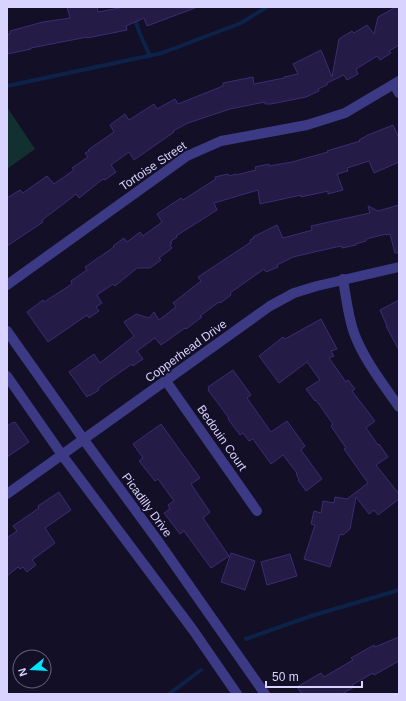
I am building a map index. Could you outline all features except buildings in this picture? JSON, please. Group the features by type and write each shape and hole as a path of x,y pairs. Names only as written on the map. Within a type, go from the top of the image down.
{"street":[{"name":"Tortoise Street","path":"7,285 187,156 221,141 307,125 345,113 397,86"},
{"name":"Copperhead Drive","path":"7,494 270,306 294,293 317,286 399,267"},
{"path":"343,279 354,333 361,349 399,407"},
{"name":"Picadilly Drive","path":"7,332 158,541 265,694"},
{"path":"7,376 62,455 193,630 237,694"},
{"name":"Bedouin Court","path":"166,381 257,511"}],"green space":[{"path":"7,107 35,149 7,169"}],"waterway":[{"path":"131,7 140,34 150,56"},
{"path":"7,86 162,53 241,23 267,7"},
{"path":"246,639 311,616 399,590"},
{"path":"169,694 201,670"}]}
